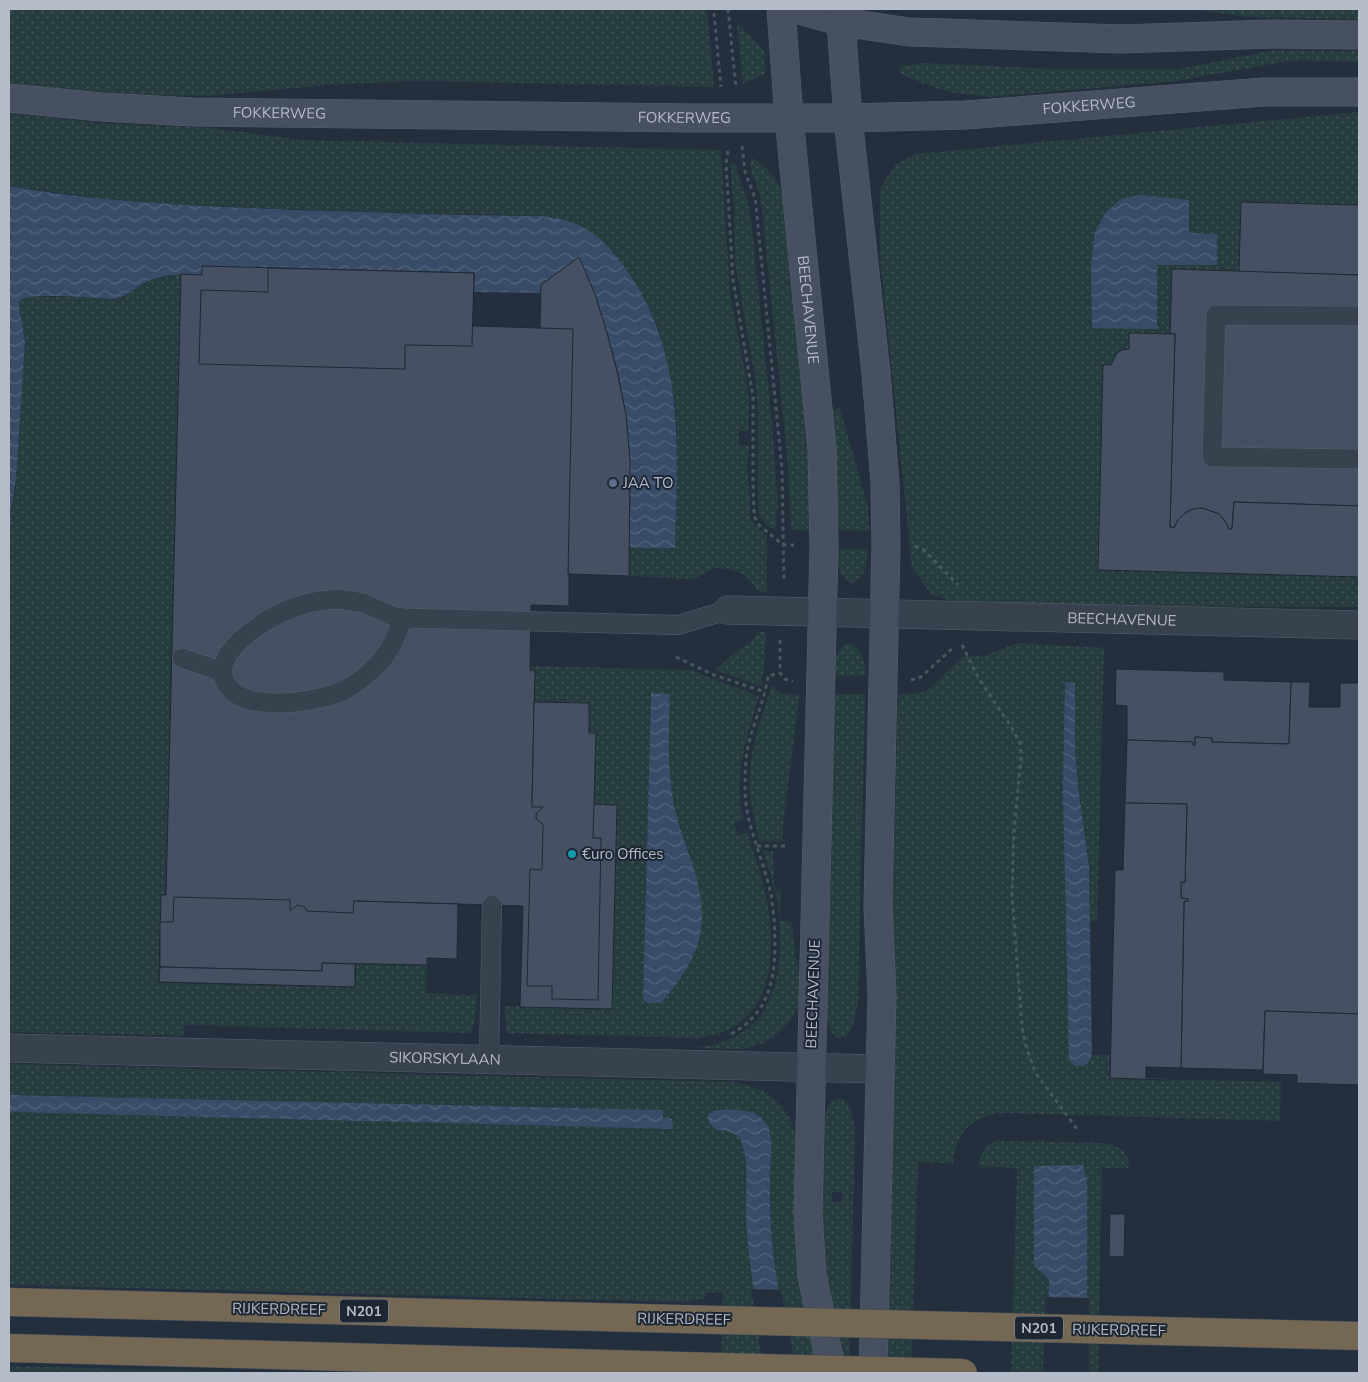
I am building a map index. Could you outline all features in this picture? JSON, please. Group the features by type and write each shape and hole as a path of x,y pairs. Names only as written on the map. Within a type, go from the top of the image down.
{"highway":[{"name":"RIJKERDREEF","path":"9,1302 1359,1336"},
{"path":"9,1348 963,1373"}],"street":[{"name":"BEECHAVENUE","path":"781,9 789,118 822,449 824,496 808,1205 809,1255 814,1294 832,1373"},
{"path":"796,9 841,15 909,32 1158,39 1272,34 1359,35"},
{"path":"841,15 848,118 876,373 883,460 886,537 878,906 882,995 881,1069 873,1373"},
{"name":"FOKKERWEG","path":"9,98 101,107 193,112 848,118 966,115 1264,92 1359,92"},
{"name":"BEECHAVENUE","path":"728,610 1359,625"},
{"name":"SIKORSKYLAAN","path":"9,1048 881,1069"}],"lane":[{"path":"1359,316 1216,315 1212,456 1359,459"},
{"path":"403,618 393,645 384,658 354,685 334,694 302,700 259,703 236,694 226,684 223,672 224,664 228,654 239,642 250,632 282,612 310,603 338,599 357,601 376,607 392,616 403,618 678,625 728,610"},
{"path":"182,658 223,672"},
{"path":"489,1060 492,905"}],"path":[{"path":"728,9 745,172 755,198 782,470 784,582 780,610"},
{"path":"714,13 722,88"},
{"path":"728,151 726,163 733,280 753,396 755,519 759,525 783,545"},
{"path":"962,643 979,679 1020,743 1021,759 1014,831 1012,895 1022,1027 1035,1072 1077,1129"},
{"path":"676,657 714,675 765,692"},
{"path":"730,1035 747,1024 762,1007 769,993 774,972 775,939 773,911 768,883 748,817 745,780 750,740 768,676 780,673"},
{"path":"757,846 790,846"}],"green space":[{"path":"9,9 702,9 707,10 714,87 420,81 338,84 207,96 154,95 41,87 9,82"},
{"path":"1189,9 1359,9 1359,19 1250,17"},
{"path":"737,23 764,51 766,73 743,84"},
{"path":"1274,50 1359,51 1359,62 1289,61 1176,81 990,97 939,89 909,78 899,71 902,66 921,63 1056,69 1178,69"},
{"path":"1359,112 1359,607 969,606 932,595 912,568 880,255 880,188 896,164 915,154"},
{"path":"9,113 99,123 212,128 302,140 721,150 730,293 746,378 749,405 748,431 739,431 739,445 749,446 747,465 751,521 767,537 767,593 758,590 745,575 730,569 714,568 694,579 629,576 629,548 674,548 677,428 675,405 666,354 657,325 631,276 613,251 589,230 540,216 335,211 163,204 106,199 9,186"},
{"path":"751,157 772,174 784,198 811,459 813,531 791,530 788,464 762,209 759,192 750,167"},
{"path":"736,163 750,210 772,422 778,508 776,509 776,530 764,522 758,507 756,383 735,262 734,207 730,164"},
{"path":"181,274 166,895 161,895 159,982 355,987 355,964 427,965 426,993 477,995 475,1019 471,1033 184,1025 183,1036 9,1032 9,529 16,479 25,342 19,305 23,299 31,297 115,300 120,299 149,281"},
{"path":"840,408 868,507 869,531 834,530 828,410"},
{"path":"834,549 868,549 865,569 857,580 852,583 841,573"},
{"path":"760,632 766,632 761,686 715,670 749,643"},
{"path":"846,643 855,646 859,650 865,665 866,676 832,676 838,654"},
{"path":"1019,643 1104,648 1097,921 1090,921 1088,854 1075,750 1075,683 1066,682 1079,1067 1088,1063 1092,1055 1110,1055 1110,1078 1281,1082 1280,1121 1004,1113 983,1117 975,1122 962,1134 953,1163 918,1162 911,1373 881,1373 898,694 926,691 963,657 986,655"},
{"path":"530,666 692,670 759,696 746,742 741,771 740,787 743,820 734,823 738,835 747,833 763,885 769,916 770,963 765,986 756,1005 742,1021 722,1033 696,1038 507,1033 504,1006 612,1009 617,805 594,804 596,733 589,733 589,704 534,702 535,671 530,670","holes":["651,693 670,695 670,778 676,812 697,885 701,922 699,938 687,969 661,1003 649,1003 643,1000"]},
{"path":"772,684 784,694 799,694 782,841 760,841 750,795 750,772 759,724"},
{"path":"830,694 865,694 858,1005 852,1028 846,1036 840,1038 831,1032 825,1014"},
{"path":"763,851 773,851 776,891 781,891 780,921 779,909"},
{"path":"780,921 791,921 802,999 790,1021 775,1036 759,1045 741,1049 696,1048 718,1044 736,1036 762,1014 770,999 776,981 779,962"},
{"path":"9,1064 734,1082 758,1089 768,1094 784,1109 790,1119 798,1142 822,1373 795,1373 773,1252 769,1134 724,1130 739,1136 745,1156 745,1210 754,1290 765,1359 721,1373 723,1292 706,1293 705,1299 683,1302 9,1285 9,1112 672,1129 663,1118 662,1110 9,1095"},
{"path":"839,1098 847,1103 852,1113 855,1134 849,1373 841,1373 828,1309 820,1233 822,1119 831,1102","holes":["832,1192 842,1192 842,1202 832,1202"]},
{"path":"996,1141 1106,1143 1119,1148 1128,1158 1128,1168 1102,1168 1098,1373 1087,1373 1087,1181 1049,1279 1046,1373 1011,1373 1017,1168 979,1166 983,1151 988,1145"},
{"path":"9,1366 286,1373 9,1373"}],"water":[{"path":"9,186 45,192 152,203 296,210 540,216 568,221 590,231 608,247 626,269 646,302 660,335 669,369 674,404 677,474 675,548 629,548 629,450 624,401 609,339 595,294 474,292 202,267 202,275 162,277 114,299 39,296 29,297 21,301 19,305 25,342 16,479 9,529"},
{"path":"1141,195 1189,200 1189,233 1217,234 1217,265 1157,265 1157,329 1092,328 1091,265 1095,232 1106,212 1121,199"},
{"path":"1065,682 1075,683 1075,750 1089,866 1092,1055 1084,1066 1075,1066 1069,1060 1063,792"},
{"path":"651,693 670,694 670,778 674,805 698,884 702,921 694,954 686,970 661,1003 648,1003 643,1000"},
{"path":"9,1095 663,1110 663,1118 672,1119 673,1129 9,1112"},
{"path":"716,1110 743,1110 756,1114 766,1123 770,1134 770,1202 773,1252 795,1373 765,1359 747,1237 745,1156 739,1136 724,1130 717,1130 709,1123 708,1115"},
{"path":"1083,1165 1087,1181 1087,1373 1046,1373 1049,1279 1034,1266 1034,1166"}],"pier":[{"path":"751,1289 781,1290 797,1373 762,1359"},
{"path":"1046,1297 1089,1298 1089,1373 1043,1373"}],"building":[{"path":"1241,202 1359,205 1359,275 1239,272"},
{"path":"579,257 595,294 607,333 626,415 630,461 629,576 568,574 568,541 535,540 541,285"},
{"path":"202,266 474,273 473,326 573,329 569,606 531,605 530,670 535,671 532,802 617,805 612,1009 520,1007 523,906 357,901 355,987 159,982 161,895 166,895 181,274 202,275"},
{"path":"268,268 474,273 472,346 405,345 405,369 199,364 201,290 268,292"},
{"path":"1172,269 1359,275 1359,506 1234,502 1232,529 1229,529 1219,514 1202,508 1193,509 1185,513 1178,520 1174,528 1170,527 1175,334 1170,334"},
{"path":"1129,333 1175,334 1170,527 1174,528 1178,520 1185,513 1193,509 1202,508 1219,514 1229,529 1232,529 1234,502 1359,506 1359,577 1098,570 1103,365 1111,365 1117,353 1129,349"},
{"path":"1116,669 1224,672 1224,680 1291,682 1289,744 1212,742 1212,738 1195,737 1195,745 1193,745 1193,742 1127,740 1127,706 1116,705 1115,721"},
{"path":"1291,682 1310,682 1309,707 1340,707 1340,683 1359,683 1359,1014 1265,1011 1263,1070 1181,1068 1184,901 1188,901 1188,899 1181,898 1181,882 1185,882 1187,804 1125,803 1127,740 1193,742 1193,745 1195,745 1195,737 1212,738 1212,742 1289,744"},
{"name":"€uro Offices","path":"534,702 589,703 589,733 596,733 593,838 601,838 598,1000 552,999 552,986 527,986 530,869 542,870 543,824 536,818 536,814 543,807 532,807"},
{"path":"1125,803 1187,804 1185,882 1181,882 1181,898 1188,899 1188,901 1184,901 1181,1068 1146,1067 1146,1078 1168,1078 1168,1080 1110,1078 1115,870 1123,870"},
{"path":"174,897 290,900 290,911 297,905 305,907 307,911 353,913 354,901 458,904 457,959 427,958 427,965 322,963 322,971 160,967 160,922 173,922"},
{"path":"322,963 355,964 355,987 159,982 160,967 322,971"},
{"path":"1265,1011 1359,1014 1359,1085 1297,1083 1297,1075 1263,1074"},
{"path":"1110,1214 1125,1214 1124,1257 1109,1256"}],"place":[{"name":"JAA TO","path":"613,483"},
{"name":"€uro Offices","path":"572,854"}]}
